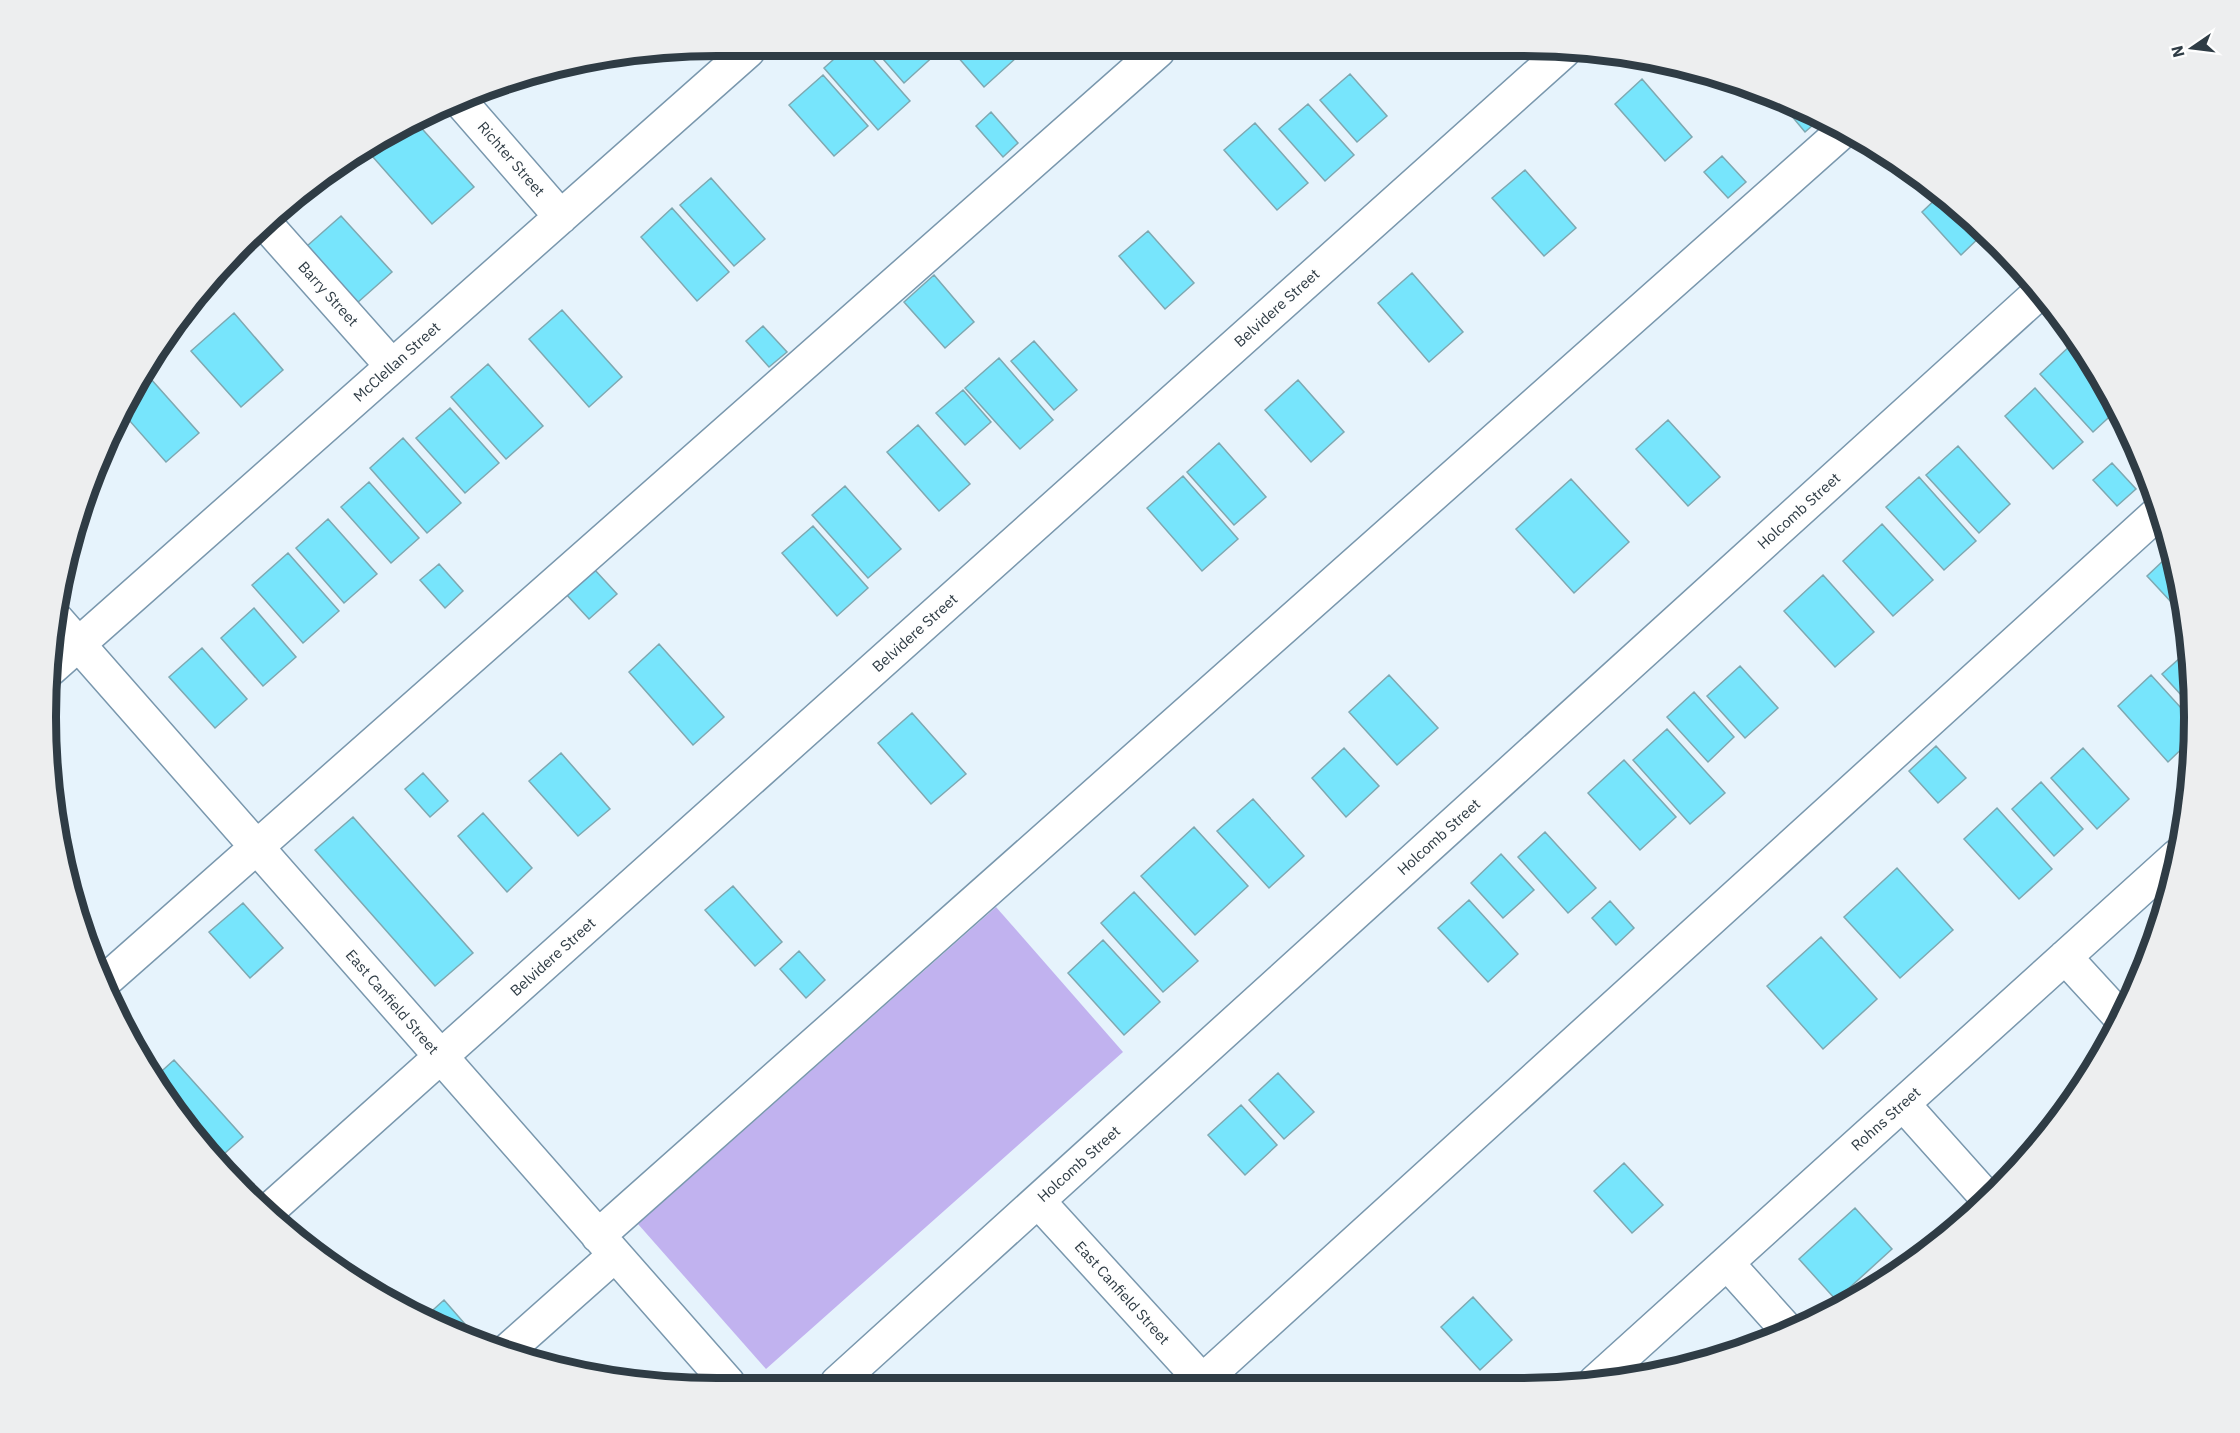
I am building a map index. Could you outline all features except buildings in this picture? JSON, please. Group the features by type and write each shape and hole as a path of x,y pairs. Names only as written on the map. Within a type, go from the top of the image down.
{"street":[{"name":"McClellan Street","path":"58,663 742,56"},
{"path":"110,977 1152,56"},
{"name":"Belvidere Street","path":"274,1206 1558,57"},
{"name":"Richter Street","path":"464,106 561,217"},
{"path":"513,1345 607,1246 1838,136"},
{"name":"Barry Street","path":"271,229 393,366"},
{"name":"Holcomb Street","path":"843,1378 2034,297"},
{"path":"1209,1378 2153,517"},
{"name":"East Canfield Street","path":"62,625 724,1378"},
{"name":"Rohns Street","path":"1606,1372 2167,865"},
{"path":"2065,957 2115,1011"},
{"path":"1903,1104 1982,1192"},
{"name":"East Canfield Street","path":"1038,1201 1197,1378"},
{"path":"1726,1263 1782,1324"}],"shaded area":[{"path":"996,907 1123,1052 766,1369 638,1224"}]}
